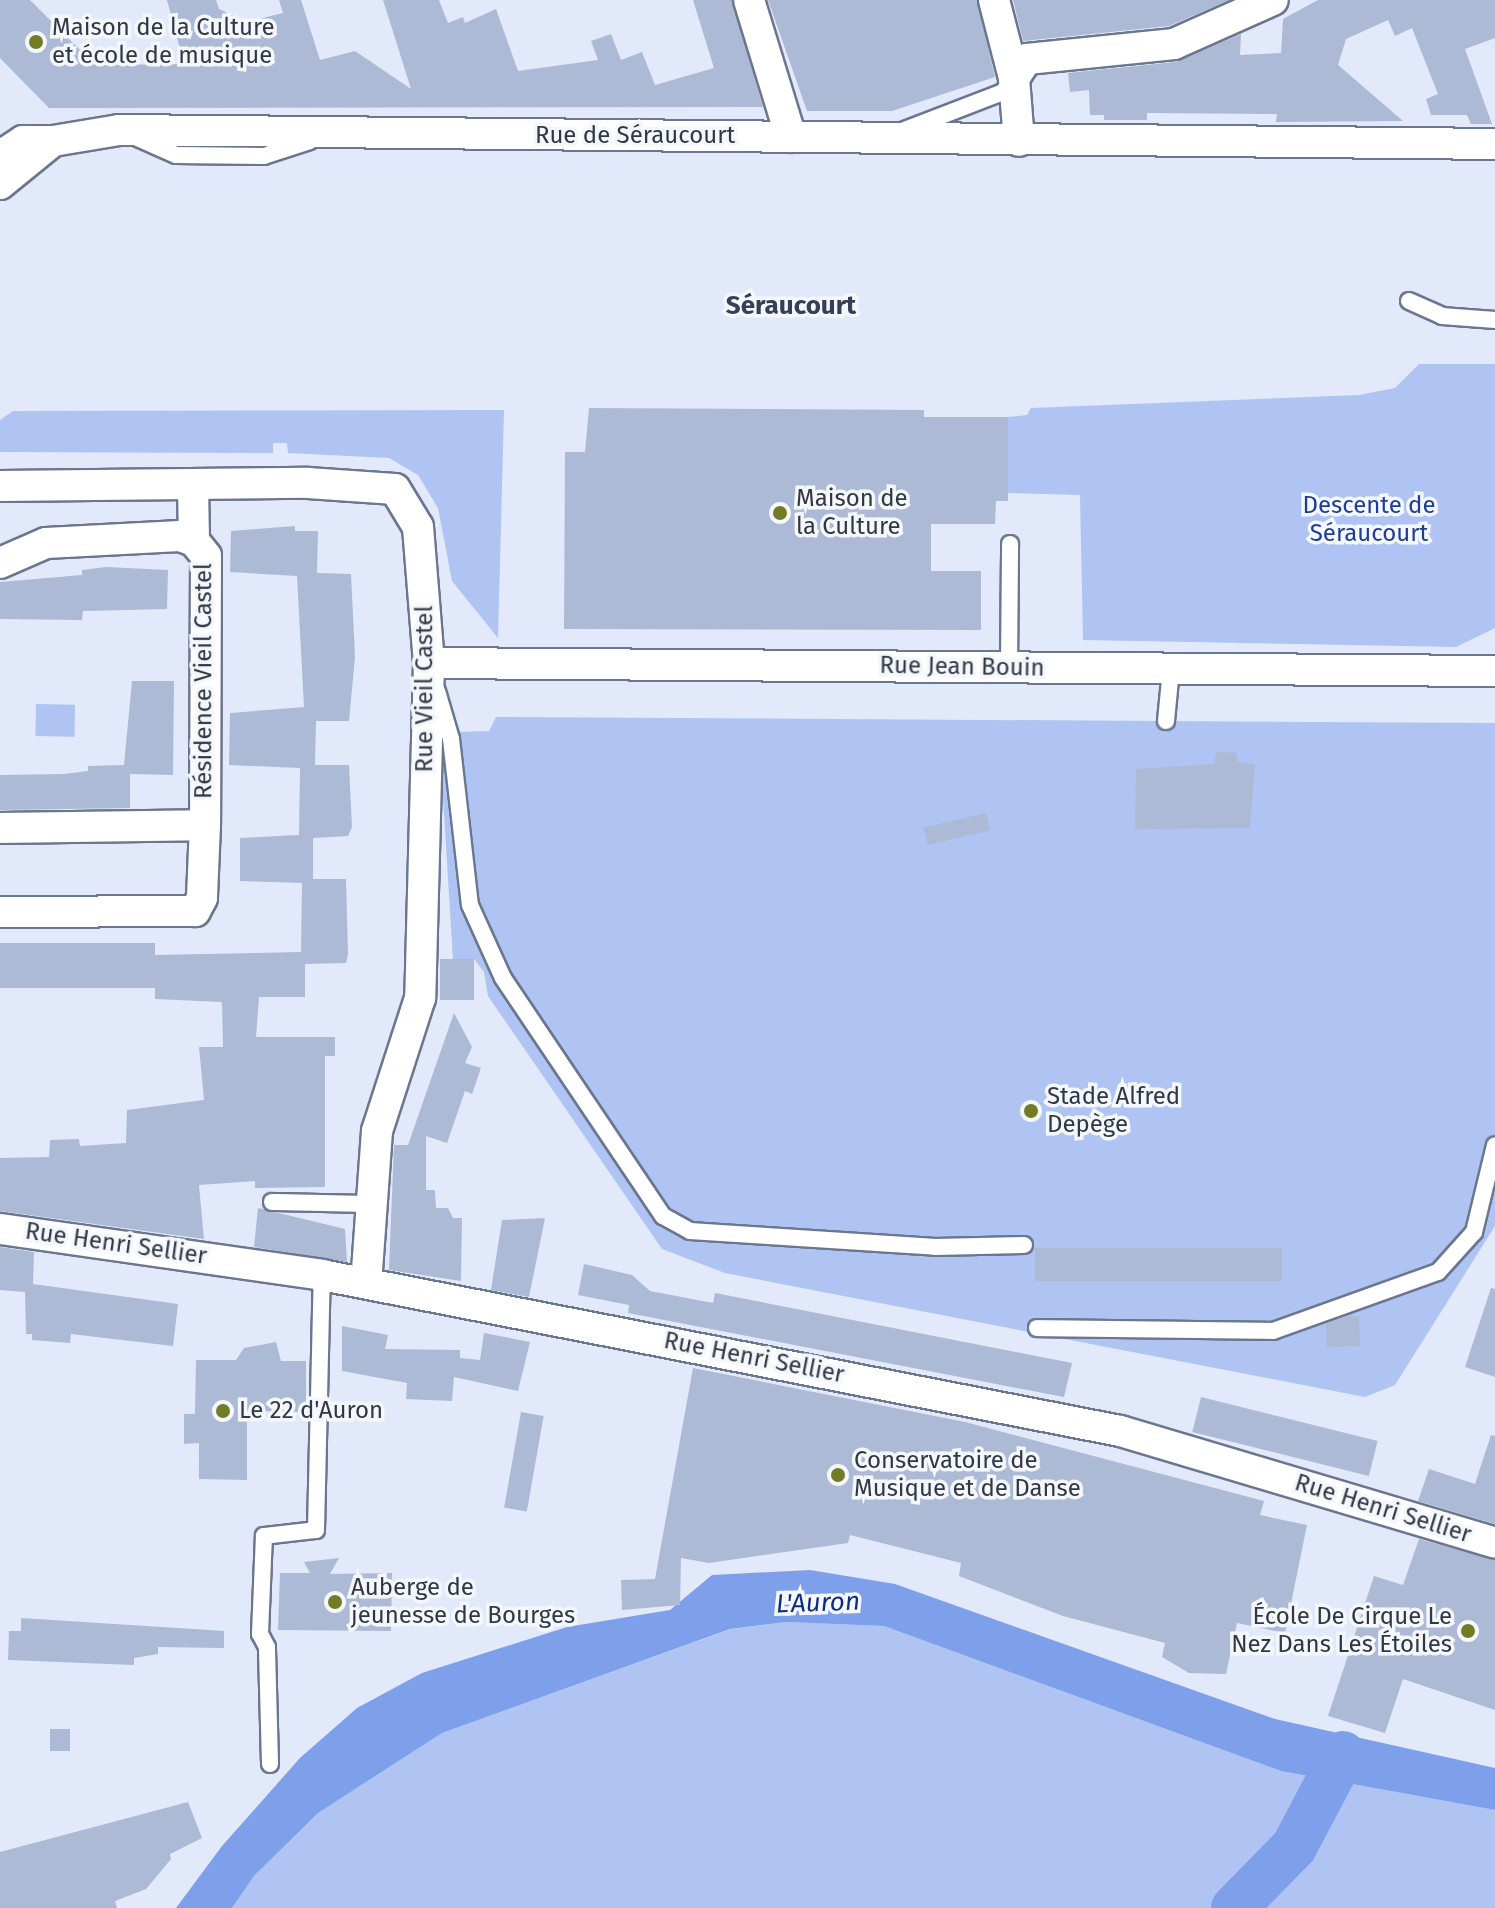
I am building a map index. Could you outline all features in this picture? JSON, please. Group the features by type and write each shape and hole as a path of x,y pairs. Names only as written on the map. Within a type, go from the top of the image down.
{"street":[{"path":"749,0 791,137"},
{"path":"994,0 1014,78 1019,141"},
{"path":"1014,78 1027,59 1174,44 1273,0"},
{"name":"Rue de Séraucourt","path":"0,156 23,141 53,141 80,133 119,130 1495,144"},
{"name":"Rue de Séraucourt","path":"0,184 53,141"},
{"name":"Rue Vieil Castel","path":"0,486 193,487 308,483 395,489 418,527 429,663 420,998 377,1131 366,1283"},
{"name":"Résidence Vieil Castel","path":"193,487 194,541"},
{"name":"Résidence Vieil Castel","path":"0,563 46,543 180,536 194,541 206,556 205,825 202,898 195,911 0,912"},
{"name":"Rue Jean Bouin","path":"429,663 1495,671"},
{"name":"Résidence Vieil Castel","path":"0,828 205,825"},
{"name":"Rue Henri Sellier","path":"0,1229 322,1275 1120,1431 1495,1543"}],"lane":[{"path":"888,137 1003,92 1014,78"},
{"path":"1409,301 1442,316 1495,320"},
{"path":"1009,667 1010,544"},
{"path":"429,663 451,739 470,905 503,978 663,1216 690,1231 935,1247 1024,1245"},
{"path":"1166,721 1171,669"},
{"path":"1037,1328 1273,1331 1438,1272 1474,1232 1495,1145"},
{"path":"272,1202 371,1204"},
{"path":"270,1764 267,1647 260,1634 264,1536 316,1530 322,1275"}],"green space":[{"name":"Descente de Séraucourt","path":"1419,364 1495,364 1495,628 1456,647 1083,640 1080,495 1008,493 1008,417 1027,415 1031,408 1359,395 1395,388"},
{"path":"504,410 498,638 452,581 438,508 418,475 389,458 288,453 287,443 273,443 273,453 0,452 0,420 13,411"},
{"path":"36,704 75,705 74,737 35,736"},
{"name":"Stade Alfred Depège","path":"496,717 1495,723 1495,1226 1395,1385 1365,1397 725,1273 662,1249 488,996 484,972 474,959 453,960 440,749 459,732 489,731"},
{"path":"787,1622 884,1626 1281,1771 1495,1810 1495,1908 232,1908 254,1876 318,1813 442,1733 731,1629"}],"water":[{"name":"L'Auron","path":"810,1570 895,1584 1275,1719 1495,1768 1495,1810 1281,1771 884,1626 787,1622 730,1629 442,1733 318,1813 254,1876 232,1908 176,1908 222,1846 300,1758 357,1708 422,1673 567,1627 670,1610 712,1575"}],"building":[{"path":"0,0 30,0 92,62 108,57 109,65 184,64 167,0 216,0 219,9 246,22 283,13 279,0 301,0 320,60 355,51 411,89 383,0 439,0 448,23 463,17 465,23 496,9 518,71 598,60 591,41 611,34 621,60 642,52 655,85 714,68 693,0 732,0 763,107 49,108 0,58"},
{"path":"768,0 977,0 995,77 892,111 807,111"},
{"path":"1013,0 1229,0 1169,26 1023,41"},
{"path":"1318,0 1495,0 1495,38 1465,49 1492,124 1471,124 1467,115 1431,115 1426,99 1438,94 1412,28 1395,36 1388,20 1346,39 1338,65 1403,121 1276,122 1277,114 1147,113 1147,120 1104,120 1104,115 1090,115 1089,90 1070,92 1068,73 1176,62 1241,34 1240,55 1281,53 1283,19"},
{"name":"Maison de la Culture","path":"589,408 924,410 924,417 1008,417 1008,501 996,501 995,524 931,524 931,571 981,571 981,630 564,629 565,452 585,452"},
{"path":"295,526 295,531 318,531 317,573 351,574 355,657 349,721 316,721 315,765 349,765 352,827 348,836 313,838 313,879 346,879 348,954 346,963 305,964 305,997 259,997 256,1037 335,1037 335,1056 325,1056 325,1187 255,1188 255,1181 199,1185 204,1239 0,1211 0,1158 49,1157 50,1140 79,1139 80,1146 126,1143 127,1110 204,1100 199,1047 223,1047 222,1002 155,999 155,988 0,988 0,943 155,943 155,955 301,952 302,883 240,881 240,838 299,835 300,768 229,765 230,713 304,707 297,576 230,572 231,531"},
{"path":"106,567 168,570 167,609 83,611 82,620 0,619 0,582 82,575 82,570"},
{"path":"132,681 174,681 173,775 130,774 130,808 0,810 0,775 64,774 88,771 88,766 124,765"},
{"path":"1216,752 1237,753 1237,762 1255,764 1250,828 1135,829 1136,769 1214,764"},
{"path":"986,813 990,831 928,845 924,827"},
{"path":"440,959 474,959 474,1000 440,1000"},
{"path":"454,1013 472,1047 465,1063 481,1068 472,1094 465,1091 447,1143 426,1136 426,1190 435,1190 436,1208 448,1208 453,1218 462,1218 461,1281 389,1270 394,1145 408,1145"},
{"path":"258,1208 345,1229 347,1262 254,1247"},
{"path":"545,1218 529,1297 491,1290 502,1220"},
{"path":"0,1247 34,1252 33,1284 178,1304 173,1346 71,1334 70,1343 32,1340 32,1334 26,1334 25,1292 0,1290"},
{"path":"1035,1248 1282,1248 1282,1281 1035,1281"},
{"path":"584,1264 632,1275 650,1291 713,1303 715,1293 1072,1363 1064,1397 628,1313 629,1305 578,1295"},
{"path":"1491,1288 1495,1289 1495,1377 1465,1367"},
{"path":"1348,1316 1359,1316 1360,1346 1327,1347 1326,1324"},
{"path":"342,1326 388,1335 385,1349 460,1350 460,1358 480,1360 484,1333 530,1342 518,1391 454,1377 452,1401 406,1399 407,1383 342,1371"},
{"name":"Le 22 d'Auron","path":"276,1342 281,1361 306,1361 306,1412 247,1411 247,1480 199,1479 199,1443 184,1444 184,1414 195,1414 196,1360 236,1360 244,1348"},
{"path":"693,1368 965,1422 1264,1501 1260,1515 1307,1525 1285,1633 1237,1623 1226,1674 1189,1673 1162,1657 1165,1643 1063,1616 959,1576 961,1563 850,1535 848,1543 709,1563 681,1558 680,1605 622,1610 621,1580 655,1579"},
{"path":"1201,1397 1378,1441 1369,1476 1192,1432"},
{"path":"521,1412 544,1416 527,1512 504,1508"},
{"path":"1491,1435 1495,1436 1495,1524 1418,1501 1429,1469 1475,1484"},
{"path":"1419,1539 1495,1560 1495,1710 1403,1679 1385,1733 1328,1716 1374,1576 1403,1585"},
{"name":"Auberge de jeunesse de Bourges","path":"339,1558 330,1574 392,1573 391,1631 278,1630 280,1573 310,1573 304,1562"},
{"path":"21,1618 224,1631 224,1648 158,1647 158,1654 134,1658 134,1665 8,1660 9,1631 21,1631"},
{"path":"50,1729 70,1729 70,1751 50,1751"},
{"path":"188,1802 202,1838 170,1854 171,1859 146,1889 115,1901 117,1908 0,1908 0,1852"}],"waterway":[{"path":"1234,1908 1294,1847 1343,1754"}],"place":[{"name":"Maison de la Culture et école de musique","path":"36,42"},
{"name":"Maison de la Culture","path":"780,513"},
{"name":"Stade Alfred Depège","path":"1031,1111"},
{"name":"Le 22 d'Auron","path":"223,1411"},
{"name":"Conservatoire de Musique et de Danse","path":"838,1475"},
{"name":"Auberge de jeunesse de Bourges","path":"335,1602"},
{"name":"École De Cirque Le Nez Dans Les Étoiles","path":"1468,1631"}],"district":[{"name":"Séraucourt","path":"791,306"}]}
